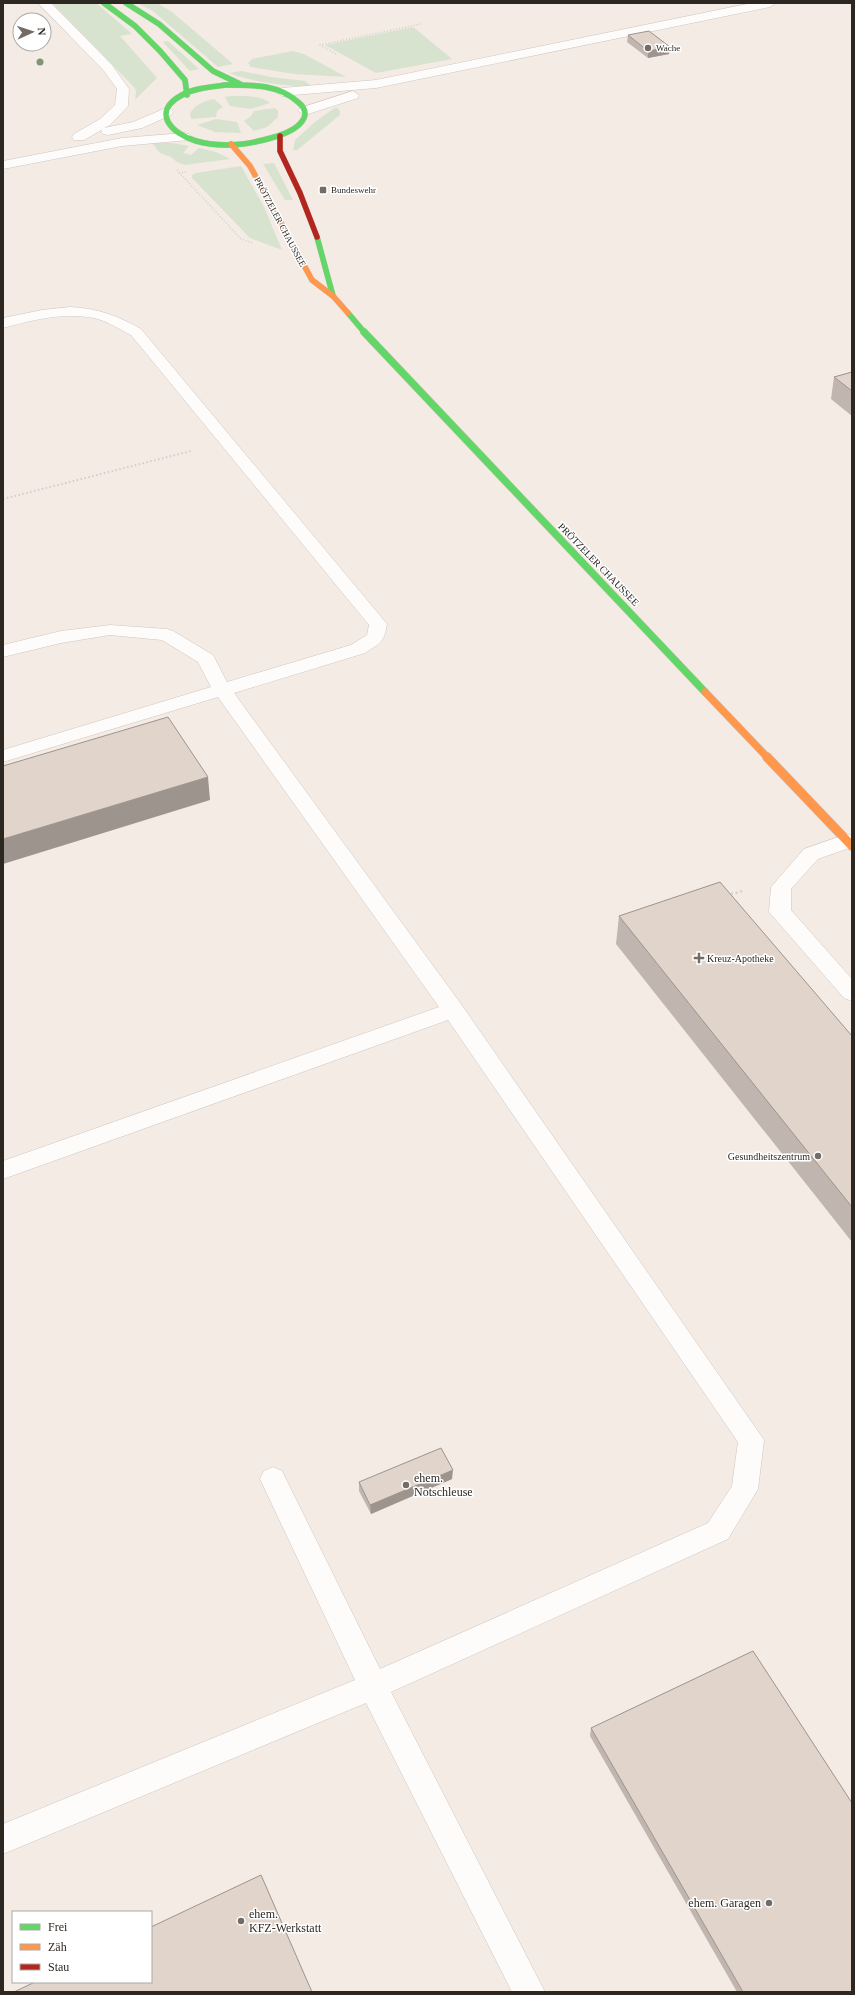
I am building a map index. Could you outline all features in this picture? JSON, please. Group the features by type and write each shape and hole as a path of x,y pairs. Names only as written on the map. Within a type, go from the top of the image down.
{"main road":[{"path":"104,3 135,26 160,51 185,80 187,94"},
{"path":"126,3 159,24 213,71 243,85"},
{"path":"243,85 259,86 282,92 296,99 305,111 303,118 299,124 280,136 252,143 210,143 184,137 168,125 165,118 166,112 172,103 187,94 210,88 243,85"},
{"name":"PRÖTZELER CHAUSSEE","path":"280,136 280,151 316,233 333,296"},
{"name":"PRÖTZELER CHAUSSEE","path":"231,144 250,166 312,280 333,296 368,337 850,843"}],"lane":[{"path":"44,3 108,68 124,90 121,106 105,122 79,137"},
{"path":"282,92 376,84 770,3"},
{"path":"305,111 348,98 376,84"},
{"path":"48,143 136,125 166,112"},
{"path":"3,165 122,142 184,137"},
{"path":"3,323 38,315 75,312 107,317 136,332 378,624 376,636 358,650 3,756"},
{"path":"3,651 61,637 110,630 167,635 206,659 222,690 453,1010 751,1440 745,1489 718,1531 373,1686 3,1839"},
{"path":"850,843 811,854 781,887 780,912 852,993"},
{"path":"3,1170 453,1010"},
{"path":"273,1479 373,1686 529,1992"}],"path":[{"path":"340,56 320,45 421,24"},
{"path":"3,499 228,442"}],"green space":[{"path":"52,3 96,3 132,34 120,36 157,78 135,100 136,91 134,87"},
{"path":"137,3 157,3 172,12 233,64 218,67 153,11"},
{"path":"413,27 452,59 376,73 325,45"},
{"path":"168,41 199,69 190,71 163,42"},
{"path":"293,51 304,54 346,77 294,74 251,67 248,63 252,59"},
{"path":"241,71 271,77 305,81 311,86 291,86 270,83 229,73"},
{"path":"225,97 256,97 270,103 251,109 230,106"},
{"path":"214,99 223,107 217,111 216,117 191,119 190,113 195,107"},
{"path":"336,107 340,111 340,115 297,150 293,150 295,140 315,122"},
{"path":"275,108 278,111 278,117 267,127 254,131 244,121 251,116 254,111"},
{"path":"216,119 237,122 241,133 215,132 197,125"},
{"path":"152,143 172,143 189,146 183,153 191,155 199,148 216,152 230,159 185,165 160,153"},
{"path":"274,163 293,200 285,200 263,164"},
{"path":"241,166 264,207 282,250 250,238 192,178 192,175 196,173"}],"building":[{"path":"649,31 670,47 648,51 628,35"},
{"path":"852,372 852,391 834,377"},
{"path":"168,717 208,777 3,839 3,766"},
{"name":"Gesundheitszentrum","path":"720,882 852,1036 852,1207 619,916"},
{"name":"ehem. Notschleuse","path":"441,1448 453,1470 370,1505 359,1482"},
{"name":"ehem. Garagen","path":"753,1651 852,1803 852,1992 743,1992 591,1728"},
{"name":"ehem. KFZ-Werkstatt","path":"261,1875 312,1992 14,1992 33,1983 152,1983 152,1927"}],"traffic: fast":[{"path":"104,3 135,26 160,51 185,80 187,95"},
{"path":"126,3 159,24 213,71 240,84"},
{"path":"226,85 246,85 275,89 293,97 303,107 305,115 300,124 289,131 278,136 252,143 224,145 209,144 183,136 169,126 166,120 166,113 175,99 200,89 226,85"},
{"path":"317,237 333,296"},
{"path":"348,313 368,337 705,692"}],"traffic: slow":[{"path":"231,144 250,166 312,280 333,296 348,313"},
{"path":"705,692 852,846"}],"traffic: jam":[{"path":"280,136 280,151 300,193 317,237"}],"place":[{"name":"Wache","path":"648,48"},
{"name":"Bundeswehr","path":"323,190"},
{"name":"Kreuz-Apotheke","path":"699,958"},
{"name":"Gesundheitszentrum","path":"818,1156"},
{"name":"ehem. Notschleuse","path":"406,1485"},
{"name":"ehem. Garagen","path":"769,1903"},
{"name":"ehem. KFZ-Werkstatt","path":"241,1921"}]}
